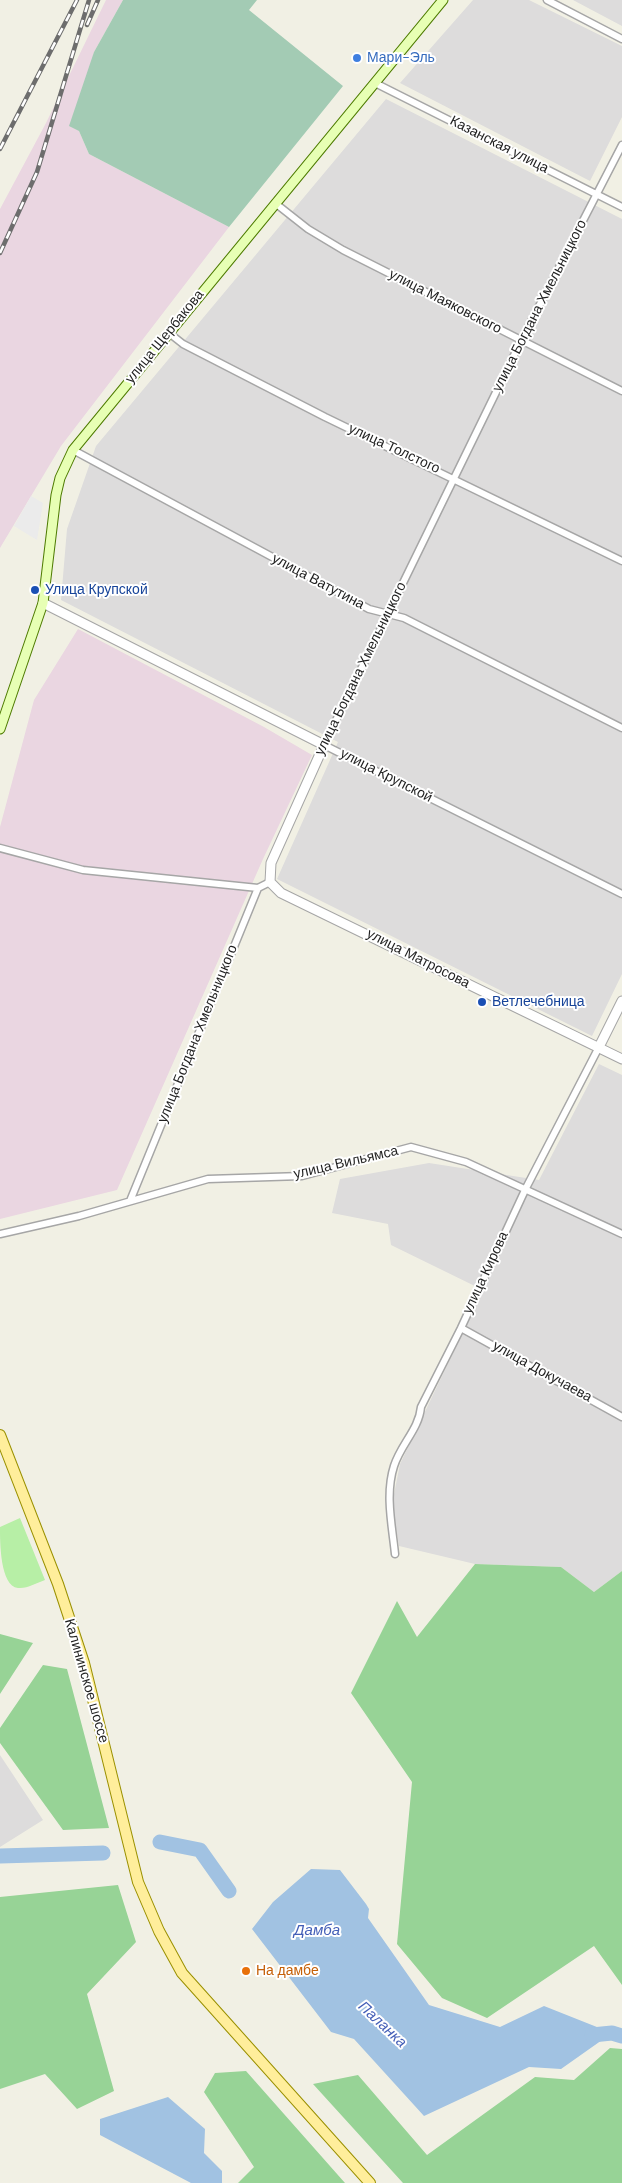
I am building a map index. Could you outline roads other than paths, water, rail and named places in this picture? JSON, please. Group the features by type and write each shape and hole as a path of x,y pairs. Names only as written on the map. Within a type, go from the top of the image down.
{"main road":[{"name":"улица Щербакова","path":"0,729 43,603 60,478 73,450 274,203 443,0"},
{"name":"Калининское шоссе","path":"0,1435 58,1584 84,1663 138,1882 159,1931 182,1972 370,2183"}],"street":[{"path":"547,0 622,39"},
{"name":"Казанская улица","path":"375,83 622,207"},
{"name":"улица Богдана Хмельницкого","path":"270,882 270,862 324,745 521,341 622,145"},
{"name":"улица Маяковского","path":"274,203 308,229 344,250 622,391"},
{"name":"улица Толстого","path":"169,333 183,344 325,417 455,478 622,561"},
{"name":"улица Ватутина","path":"73,450 369,609 404,618 622,728"},
{"name":"улица Крупской","path":"43,603 622,894"},
{"path":"0,848 83,870 258,888 270,882"},
{"name":"улица Матросова","path":"270,882 281,892 622,1059"},
{"name":"улица Богдана Хмельницкого","path":"130,1201 258,888"},
{"name":"улица Кирова","path":"395,1554 389,1504 394,1466 420,1421 421,1407 461,1328 526,1188 622,1001"},
{"name":"улица Вильямса","path":"0,1234 208,1179 302,1176 411,1148 466,1162 526,1188 622,1234"},
{"name":"улица Докучаева","path":"461,1328 622,1417"}],"water":[{"name":"Дамба","path":"311,1869 340,1870 369,1909 368,1918 429,2005 500,2027 544,2006 612,2033 561,2069 529,2067 424,2116 354,2039 331,2032 252,1929 273,1902"},
{"path":"168,2097 205,2129 204,2153 222,2171 222,2183 191,2183 100,2135 100,2119"}],"waterway":[{"name":"Паланка","path":"160,1842 200,1850 229,1891"},
{"name":"Паланка","path":"0,1856 103,1853"},
{"name":"Паланка","path":"592,2035 612,2033 622,2036"}],"railway":[{"path":"0,149 77,0"},
{"path":"0,253 37,172 89,0"},
{"path":"87,25 98,0"}],"place":[{"name":"Мари-Эль","path":"357,58"},
{"name":"Улица Крупской","path":"35,590"},
{"name":"Ветлечебница","path":"482,1002"},
{"name":"На дамбе","path":"246,1971"}]}
